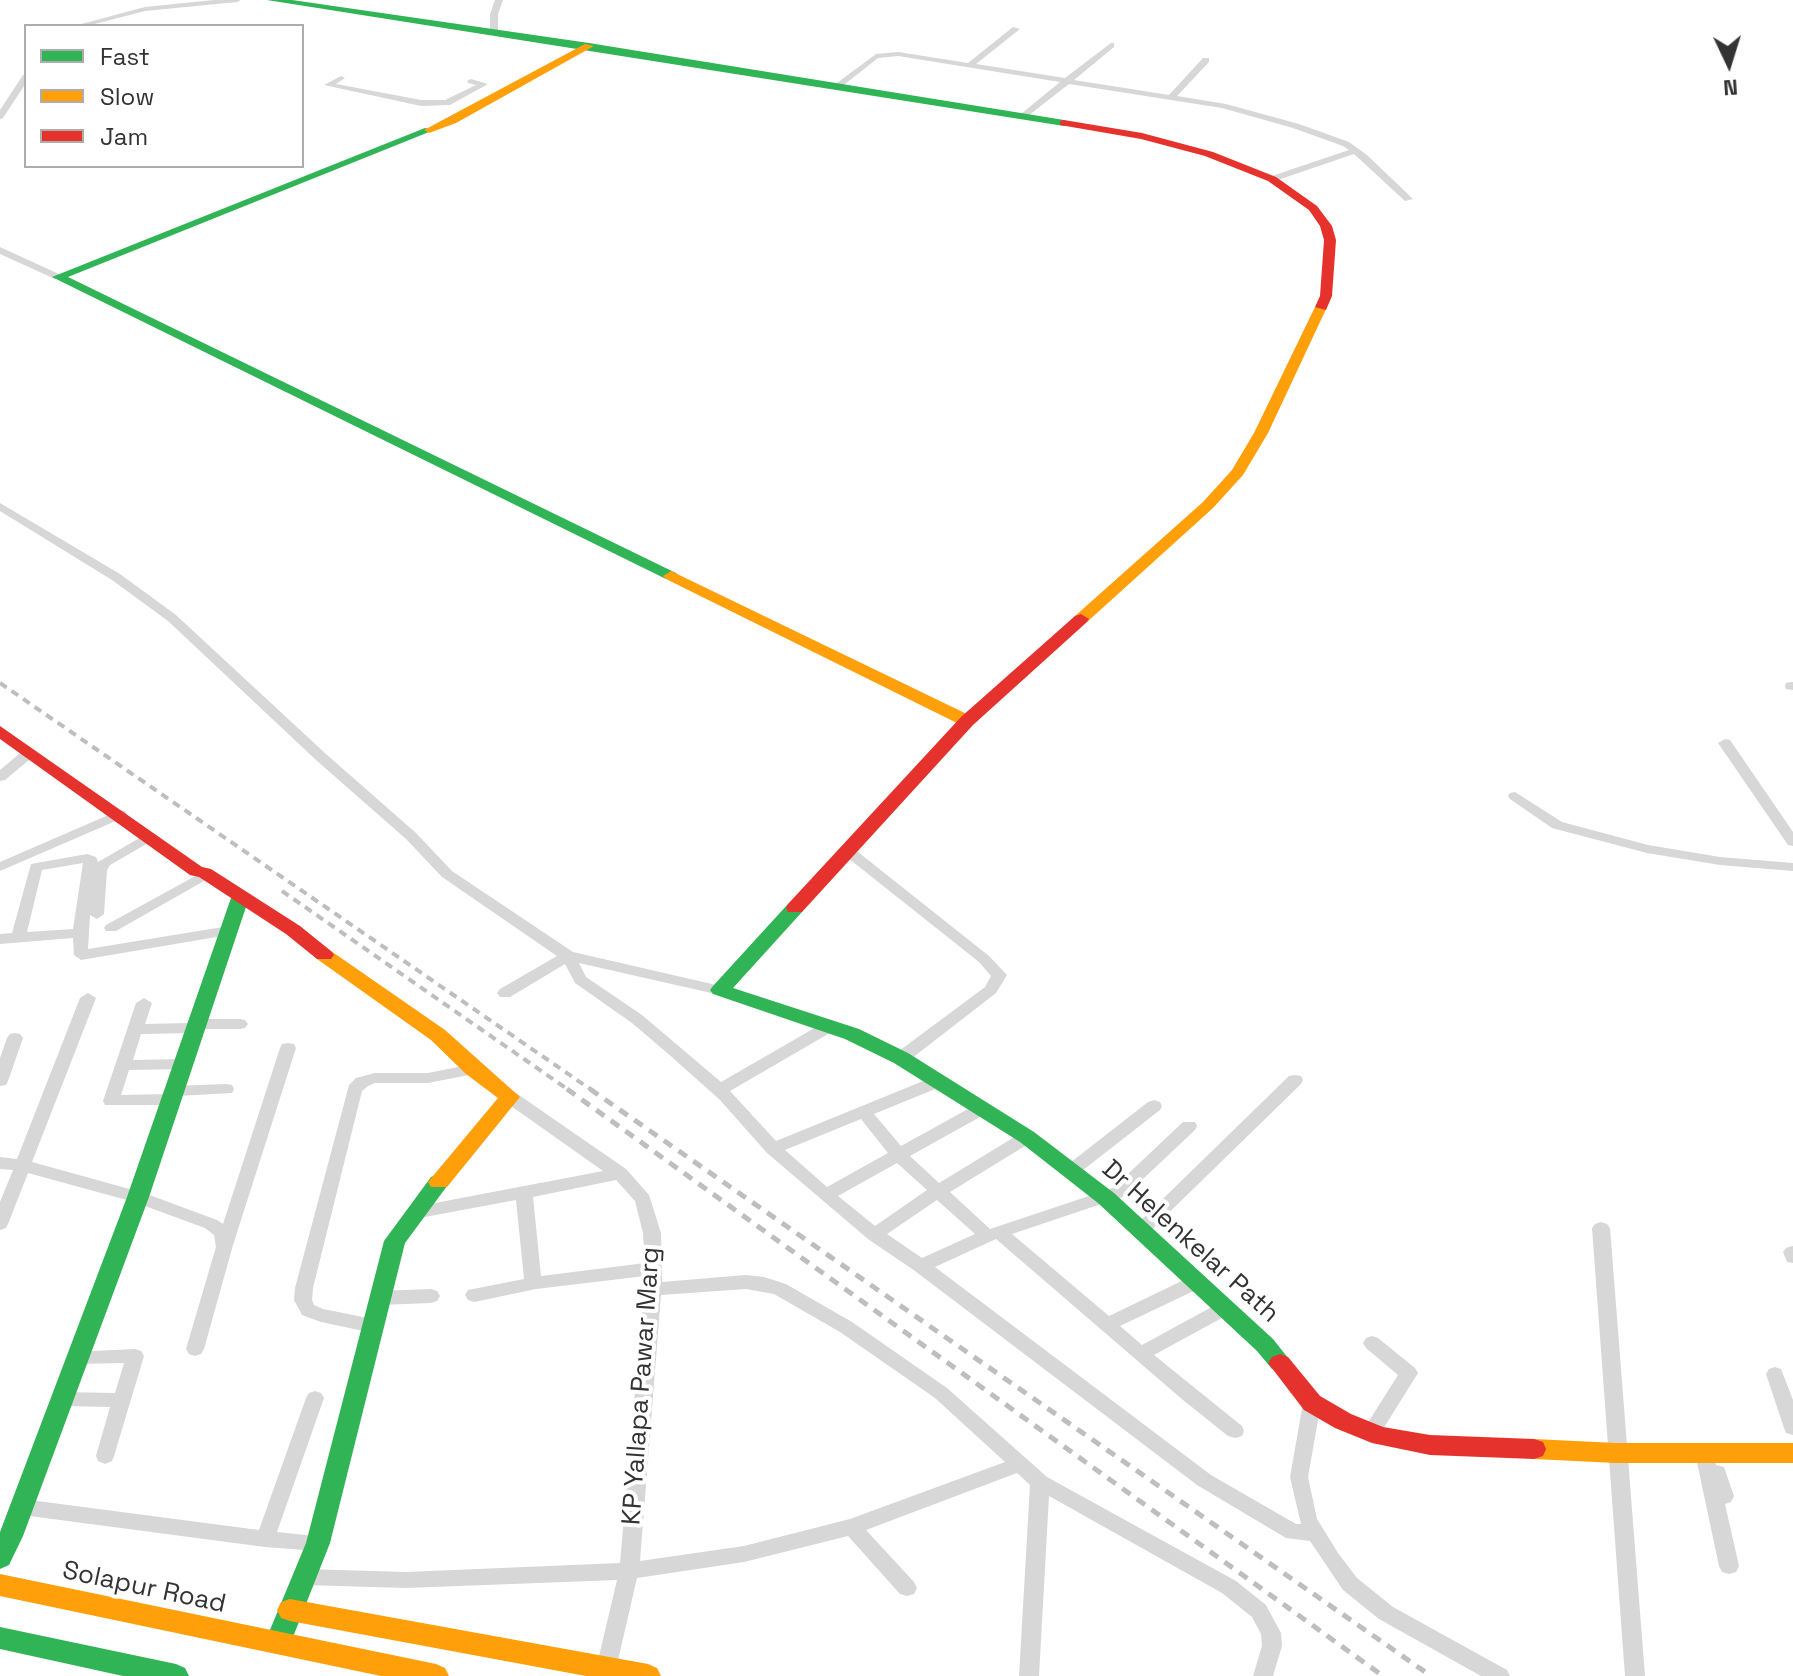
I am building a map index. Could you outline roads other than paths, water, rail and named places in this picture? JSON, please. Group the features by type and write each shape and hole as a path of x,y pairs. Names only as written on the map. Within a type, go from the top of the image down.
{"main road":[{"path":"272,0 589,46 1172,143 1272,179 1296,194 1326,226 1331,259 1326,296 1317,321 1238,472 1208,505 967,721 720,990"},
{"path":"58,277 452,121 589,46"},
{"path":"58,277 967,721"},
{"name":"KP Yallapa Pawar Marg","path":"0,731 120,814 197,874 205,873 239,901 293,930 438,1035 473,1069 510,1097"},
{"path":"0,1558 138,1197 239,901"},
{"name":"Dr Helenkelar Path","path":"720,990 830,1026 901,1058 1027,1137 1106,1198 1265,1345 1312,1403 1371,1432 1430,1445 1616,1453 1793,1453"},
{"path":"287,1644 290,1610 318,1543 395,1241 412,1213 510,1097"},
{"name":"Solapur Road","path":"0,1585 436,1676"},
{"path":"290,1610 648,1676"},
{"path":"0,1638 176,1676"}],"street":[{"path":"86,24 145,9 237,0"},
{"path":"494,32 494,14 499,0"},
{"path":"970,65 1016,29"},
{"path":"1024,116 1111,45"},
{"path":"837,86 883,53 1172,96 1296,126 1355,151 1408,199"},
{"path":"1172,96 1206,60"},
{"path":"341,78 328,85 421,103 447,103 484,84 471,81"},
{"path":"0,116 24,80"},
{"path":"459,98 485,103"},
{"path":"1272,179 1355,151"},
{"path":"0,250 58,277"},
{"path":"0,506 116,577 172,618 411,836 447,874 568,956 580,980 637,1019 720,1090 773,1149 874,1235 921,1266 1204,1480 1293,1532 1316,1533"},
{"path":"1725,743 1793,842"},
{"path":"0,777 30,752"},
{"path":"1515,796 1557,825 1647,849 1720,861 1793,867"},
{"path":"0,867 120,814"},
{"path":"97,914 100,870 105,862 150,836"},
{"path":"848,851 984,959 999,975 991,990 901,1058"},
{"path":"18,937 36,867 87,858 93,864 80,933 81,955 229,931"},
{"path":"111,928 197,874"},
{"path":"0,939 80,933"},
{"path":"505,993 568,956"},
{"name":"Dr Helenkelar Path","path":"568,956 720,990"},
{"path":"0,1224 88,998"},
{"path":"144,1003 111,1101 226,1089"},
{"path":"135,1029 240,1024"},
{"path":"720,1090 830,1026"},
{"path":"0,1081 15,1038"},
{"path":"195,1349 288,1048"},
{"path":"123,1065 183,1064"},
{"path":"373,1326 321,1315 308,1310 303,1300 355,1089 362,1082 375,1078 428,1078 473,1069"},
{"path":"1140,1231 1295,1080"},
{"path":"773,1149 939,1081"},
{"name":"KP Yallapa Pawar Marg","path":"510,1097 636,1187 643,1199 652,1233 653,1289 629,1571 606,1669"},
{"path":"1072,1170 1154,1106"},
{"path":"826,1195 983,1108"},
{"path":"863,1111 898,1154 1235,1431"},
{"path":"921,1266 993,1234 1106,1198 1129,1184 1189,1126"},
{"path":"874,1235 1027,1137"},
{"path":"0,1163 24,1166 138,1197 211,1224 222,1232 225,1247"},
{"path":"412,1213 620,1173"},
{"path":"524,1193 533,1284"},
{"path":"1601,1228 1635,1676"},
{"path":"474,1295 654,1268"},
{"path":"653,1289 746,1282 780,1289 846,1327 941,1393 1040,1482 1229,1587 1259,1611 1271,1633 1272,1646 1263,1676"},
{"path":"1108,1324 1196,1282"},
{"path":"379,1298 431,1296"},
{"path":"1142,1353 1225,1308"},
{"path":"1371,1432 1409,1373 1372,1343"},
{"path":"78,1357 135,1356 105,1456"},
{"path":"1775,1374 1793,1428"},
{"path":"265,1539 315,1398"},
{"path":"62,1399 122,1400"},
{"path":"1312,1403 1299,1477 1308,1520 1350,1584 1386,1613 1500,1676"},
{"path":"1708,1453 1724,1496"},
{"path":"1708,1453 1729,1566"},
{"path":"304,1577 420,1579 629,1571 744,1554 852,1527 1019,1464"},
{"path":"1029,1676 1040,1482"},
{"path":"22,1507 265,1539 318,1543"},
{"path":"852,1527 907,1588"}],"railway":[{"path":"0,683 593,1091"},
{"path":"282,891 570,1091"},
{"path":"567,1089 1383,1676"},
{"path":"590,1089 1431,1676"}]}
